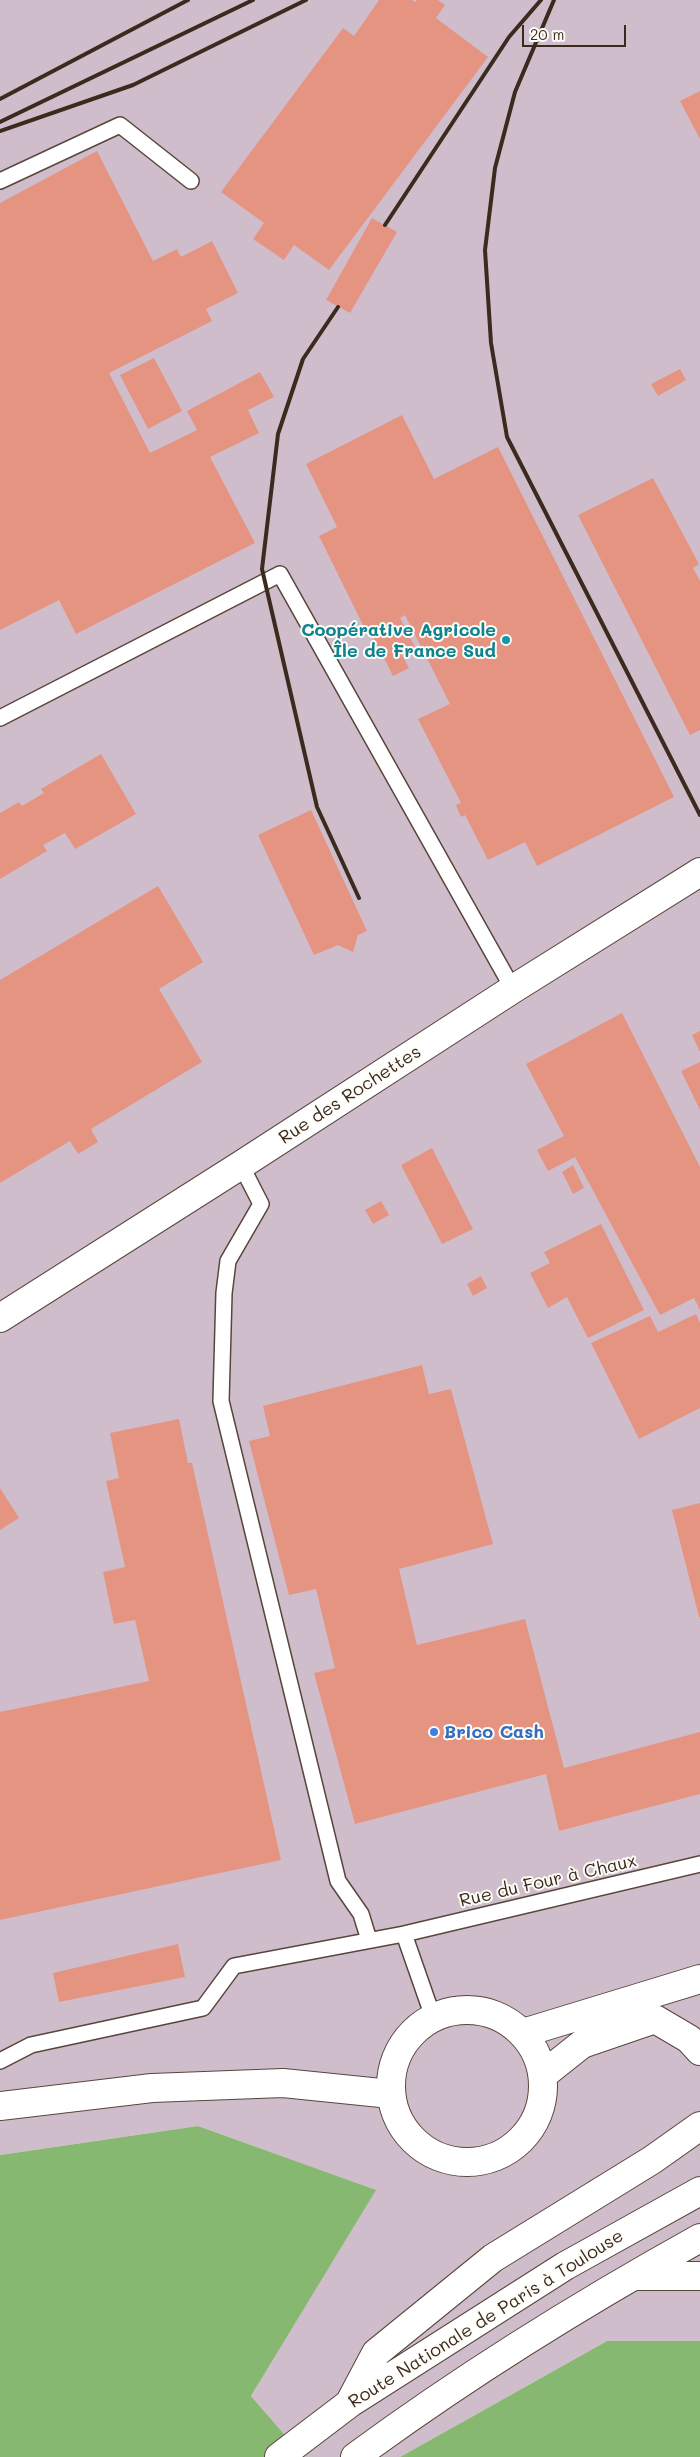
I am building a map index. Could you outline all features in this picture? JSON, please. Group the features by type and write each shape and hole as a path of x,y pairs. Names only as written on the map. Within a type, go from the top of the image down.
{"main road":[{"name":"Rue des Rochettes","path":"0,1318 241,1166 513,989 700,872"},
{"path":"523,2033 700,1979"},
{"path":"457,2010 481,2010 504,2018 523,2033 536,2052 543,2075 543,2100 535,2122 520,2142 500,2155 477,2162 453,2161 430,2153 411,2138 398,2118 391,2094 392,2070 400,2049 414,2030 433,2017 457,2010"},
{"path":"543,2075 582,2044 655,2019 689,2039 700,2050"},
{"path":"0,2106 152,2088 283,2083 391,2094"},
{"path":"350,2403 376,2353 493,2258 644,2165 700,2126"},
{"name":"Route Nationale de Paris à Toulouse","path":"279,2457 350,2403 565,2266 700,2191"},
{"path":"355,2457 429,2402 631,2276 700,2238"},
{"path":"631,2276 700,2276"}],"lane":[{"path":"0,181 120,125 191,181"},
{"path":"0,718 280,574 513,989"},
{"path":"241,1166 261,1204 228,1260 224,1293 221,1401 338,1881 361,1914 369,1940"},
{"name":"Rue du Four à Chaux","path":"0,2061 30,2046 203,2008 234,1966 404,1934 700,1864"},
{"path":"404,1934 433,2017"}],"shaded area":[{"path":"0,0 700,0 700,2341 607,2341 400,2457 304,2457 251,2396 375,2190 198,2126 0,2155"}],"green space":[{"path":"198,2126 376,2190 251,2396 304,2457 0,2457 0,2155"},
{"path":"607,2341 700,2341 700,2457 400,2457"}],"building":[{"path":"379,0 412,0 415,2 417,0 438,0 445,5 436,18 488,57 329,270 294,245 284,260 253,239 264,223 221,192 343,28 354,36"},
{"path":"700,91 700,139 680,101"},
{"path":"97,151 153,261 177,249 181,257 212,241 238,293 206,309 212,321 109,373 150,453 197,430 187,411 260,372 274,397 248,410 259,433 210,457 255,543 76,634 59,600 0,630 0,203"},
{"path":"372,218 397,232 350,313 326,300"},
{"path":"154,358 182,411 148,429 120,375"},
{"path":"680,369 686,380 658,396 651,384"},
{"name":"Coopérative Agricole Île de France Sud","path":"402,415 434,479 498,447 674,797 537,866 525,842 488,860 465,815 461,817 456,805 461,803 418,719 450,704 405,615 400,618 416,649 402,655 409,668 393,676 369,629 366,631 319,536 337,527 306,464"},
{"path":"653,478 699,564 693,568 700,581 700,730 690,735 578,515"},
{"path":"101,754 136,814 75,849 65,833 43,845 47,851 0,879 0,813 19,802 22,806 44,793 41,789"},
{"path":"311,810 367,931 358,935 353,952 338,945 314,955 258,835"},
{"path":"158,886 203,962 159,989 202,1062 91,1129 98,1142 78,1154 70,1141 0,1183 0,980"},
{"path":"622,1013 700,1167 700,1310 694,1298 660,1315 575,1157 548,1171 537,1150 564,1136 526,1064"},
{"path":"700,1031 700,1052 692,1035"},
{"path":"700,1062 700,1110 681,1071"},
{"path":"432,1148 473,1229 442,1244 401,1165"},
{"path":"573,1165 584,1188 573,1194 562,1172"},
{"path":"381,1201 389,1215 373,1224 365,1210"},
{"path":"601,1224 644,1310 588,1338 567,1297 548,1308 530,1273 550,1263 544,1252"},
{"path":"481,1276 487,1288 473,1296 467,1284"},
{"path":"696,1314 700,1323 700,1408 639,1439 591,1343 650,1316 658,1332"},
{"path":"422,1365 429,1394 451,1389 493,1544 399,1569 417,1645 525,1619 564,1768 700,1732 700,1794 559,1831 546,1774 355,1824 314,1673 335,1668 316,1589 289,1595 249,1441 270,1436 263,1406"},
{"path":"179,1419 188,1463 192,1463 281,1860 0,1920 0,1712 149,1681 135,1620 114,1624 103,1572 125,1567 106,1481 119,1478 110,1433"},
{"path":"0,1488 19,1518 0,1530"},
{"path":"700,1503 700,1617 699,1617 672,1510"},
{"path":"178,1944 185,1977 59,2002 53,1973"}],"railway":[{"path":"0,99 188,0"},
{"path":"0,122 253,0"},
{"path":"0,131 133,85 306,0"},
{"path":"385,225 509,37 541,0"},
{"path":"554,0 515,92 495,168 485,250 491,343 507,437 700,815"},
{"path":"338,307 303,359 278,434 262,569 317,807 359,898"}],"place":[{"name":"Coopérative Agricole Île de France Sud","path":"506,640"},
{"name":"Brico Cash","path":"434,1732"}]}
